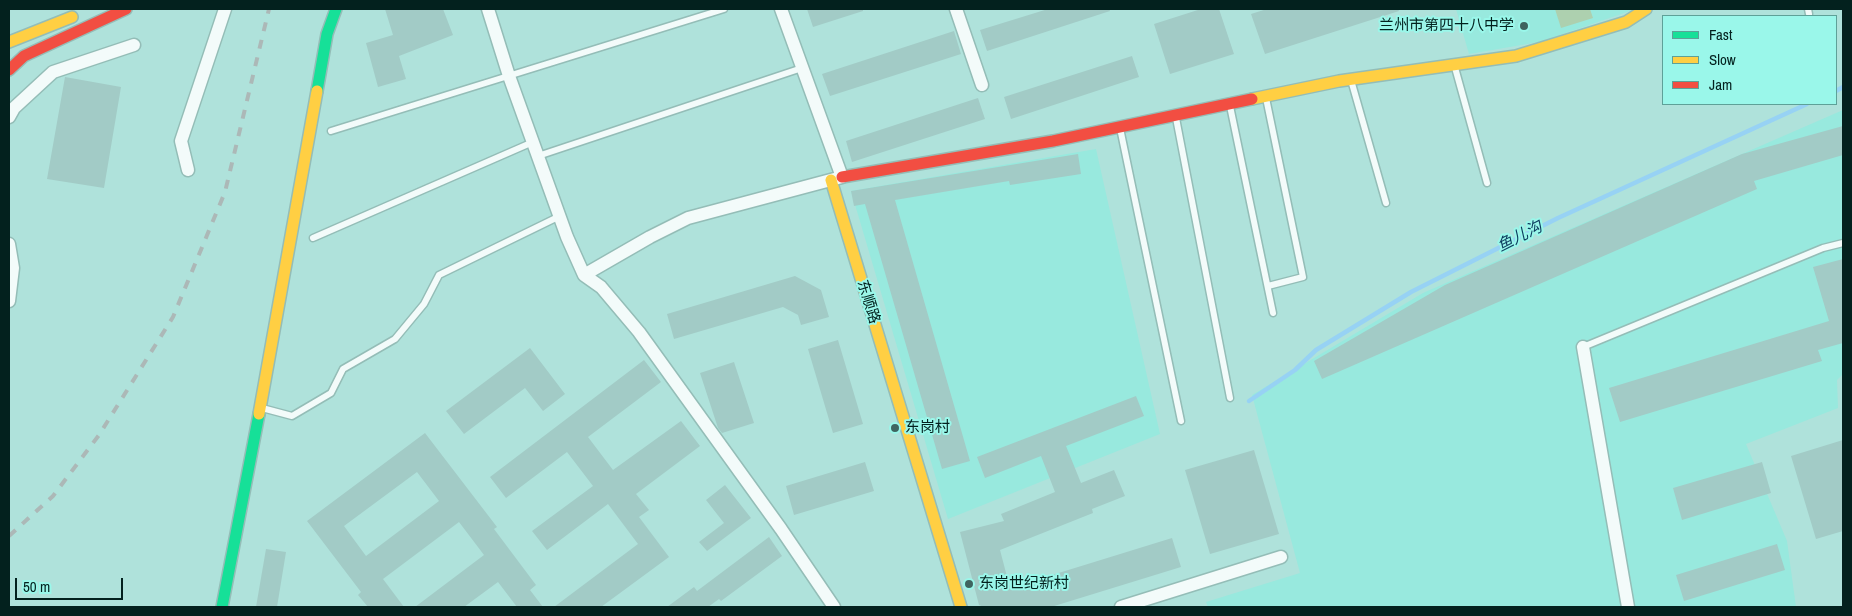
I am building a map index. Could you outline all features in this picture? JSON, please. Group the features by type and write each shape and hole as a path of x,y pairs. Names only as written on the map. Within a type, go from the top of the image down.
{"main road":[{"path":"9,70 24,56 126,9"},
{"path":"222,607 327,34 336,9"},
{"path":"836,179 1053,141 1229,102 1266,97 1350,79 1454,63 1516,56 1626,22 1646,9"},
{"path":"9,30 84,12 9,42"},
{"name":"东顺路","path":"836,179 961,607"}],"street":[{"path":"188,170 182,141 225,9"},
{"path":"488,9 509,76 560,216 584,275 601,287 638,332 781,529 834,607"},
{"name":"东顺路","path":"781,9 802,68 836,179"},
{"path":"956,9 982,85"},
{"path":"9,117 14,108 53,72 134,45"},
{"path":"584,275 650,236 688,218 836,179"},
{"path":"9,244 13,268 9,301"},
{"path":"1583,347 1628,607"},
{"path":"1121,607 1281,557"}],"lane":[{"path":"331,131 724,9"},
{"path":"1454,63 1487,183"},
{"path":"538,156 802,68"},
{"path":"1350,79 1386,203"},
{"path":"1266,97 1303,277 1268,286"},
{"path":"1229,102 1273,313"},
{"path":"1175,114 1230,398"},
{"path":"1120,126 1180,421"},
{"path":"313,238 533,142"},
{"path":"260,407 292,416 331,393 343,369 395,339 424,304 438,275 560,216"},
{"path":"1583,347 1824,248 1843,243"}],"shaded area":[{"name":"兰州市第四十八中学","path":"1456,9 1636,9 1539,42 1469,54"},
{"path":"1555,9 1590,9 1593,18 1561,28"},
{"path":"1843,110 1843,374 1837,380 1838,408 1746,444 1787,541 1796,607 1208,607 1206,602 1300,573 1252,395 1423,293"},
{"path":"1096,149 1160,434 948,519 851,191"}],"building":[{"path":"385,9 443,9 453,35 399,56 406,79 378,87 366,43 393,35"},
{"path":"807,9 863,9 863,11 813,27"},
{"path":"1048,9 1109,9 1110,11 987,51 980,30"},
{"path":"1201,9 1219,9 1234,54 1170,74 1154,24"},
{"path":"1267,9 1398,9 1399,11 1265,54 1251,14"},
{"path":"954,31 961,54 830,96 822,74"},
{"path":"1132,56 1139,77 1011,119 1004,97"},
{"path":"65,77 121,87 104,188 47,179"},
{"path":"978,98 985,119 852,162 846,141"},
{"path":"1843,126 1843,155 1754,181 1757,189 1322,379 1314,361 1445,285 1742,154"},
{"path":"1078,154 1081,174 1010,185 1009,181 895,200 970,461 942,469 865,204 854,206 851,191"},
{"path":"1843,259 1843,343 1818,350 1822,361 1620,422 1609,388 1829,321 1813,267"},
{"path":"795,276 821,290 829,317 801,325 798,315 783,307 674,339 667,314"},
{"path":"838,340 863,424 833,433 808,349"},
{"path":"530,348 565,394 543,411 525,388 464,434 446,411"},
{"path":"644,360 661,382 588,437 613,470 681,421 700,446 636,494 649,510 639,517 669,557 601,607 554,607 638,544 608,504 547,550 532,531 593,486 567,452 506,498 490,477"},
{"path":"734,362 754,423 722,433 718,428 700,373"},
{"path":"1136,396 1144,416 1066,446 1081,483 1114,470 1125,496 1092,509 1093,513 1000,550 1010,588 1172,538 1181,567 1051,607 984,607 979,605 960,532 1004,521 1001,514 1055,492 1041,456 985,478 977,457"},
{"path":"425,433 497,527 494,529 536,585 530,590 543,607 517,607 498,582 464,607 415,607 484,555 459,522 383,579 404,607 368,607 358,595 361,592 307,521","holes":["417,472 439,501 366,556 344,526"]},
{"path":"1843,440 1843,531 1816,539 1791,456"},
{"path":"1254,450 1279,534 1210,554 1185,470"},
{"path":"865,462 874,491 794,515 786,486"},
{"path":"1762,462 1771,493 1682,520 1673,488"},
{"path":"725,485 751,518 707,551 699,542 724,523 706,500"},
{"path":"769,537 782,556 721,601 719,599 708,607 667,607 694,587 697,591"},
{"path":"1777,544 1785,570 1684,601 1676,575"},
{"path":"266,549 286,552 277,607 256,607"}],"waterway":[{"name":"鱼儿沟","path":"1837,90 1843,87"},
{"name":"鱼儿沟","path":"1249,401 1295,370 1316,350 1411,292 1558,218 1805,105"}],"railway":[{"path":"9,536 53,496 99,435 173,317 225,192 269,9"}],"traffic: fast":[{"path":"317,91 327,34 336,9"},
{"path":"222,607 259,414"}],"traffic: slow":[{"path":"1252,99 1339,81 1516,56 1626,22 1646,9"},
{"path":"9,42 72,17"},
{"path":"259,414 317,91"},
{"path":"831,180 961,607"}],"traffic: jam":[{"path":"9,70 24,56 126,9"},
{"path":"842,177 1053,141 1252,99"}],"place":[{"name":"兰州市第四十八中学","path":"1524,26"},
{"name":"东岗村","path":"895,428"},
{"name":"东岗世纪新村","path":"969,584"}]}
